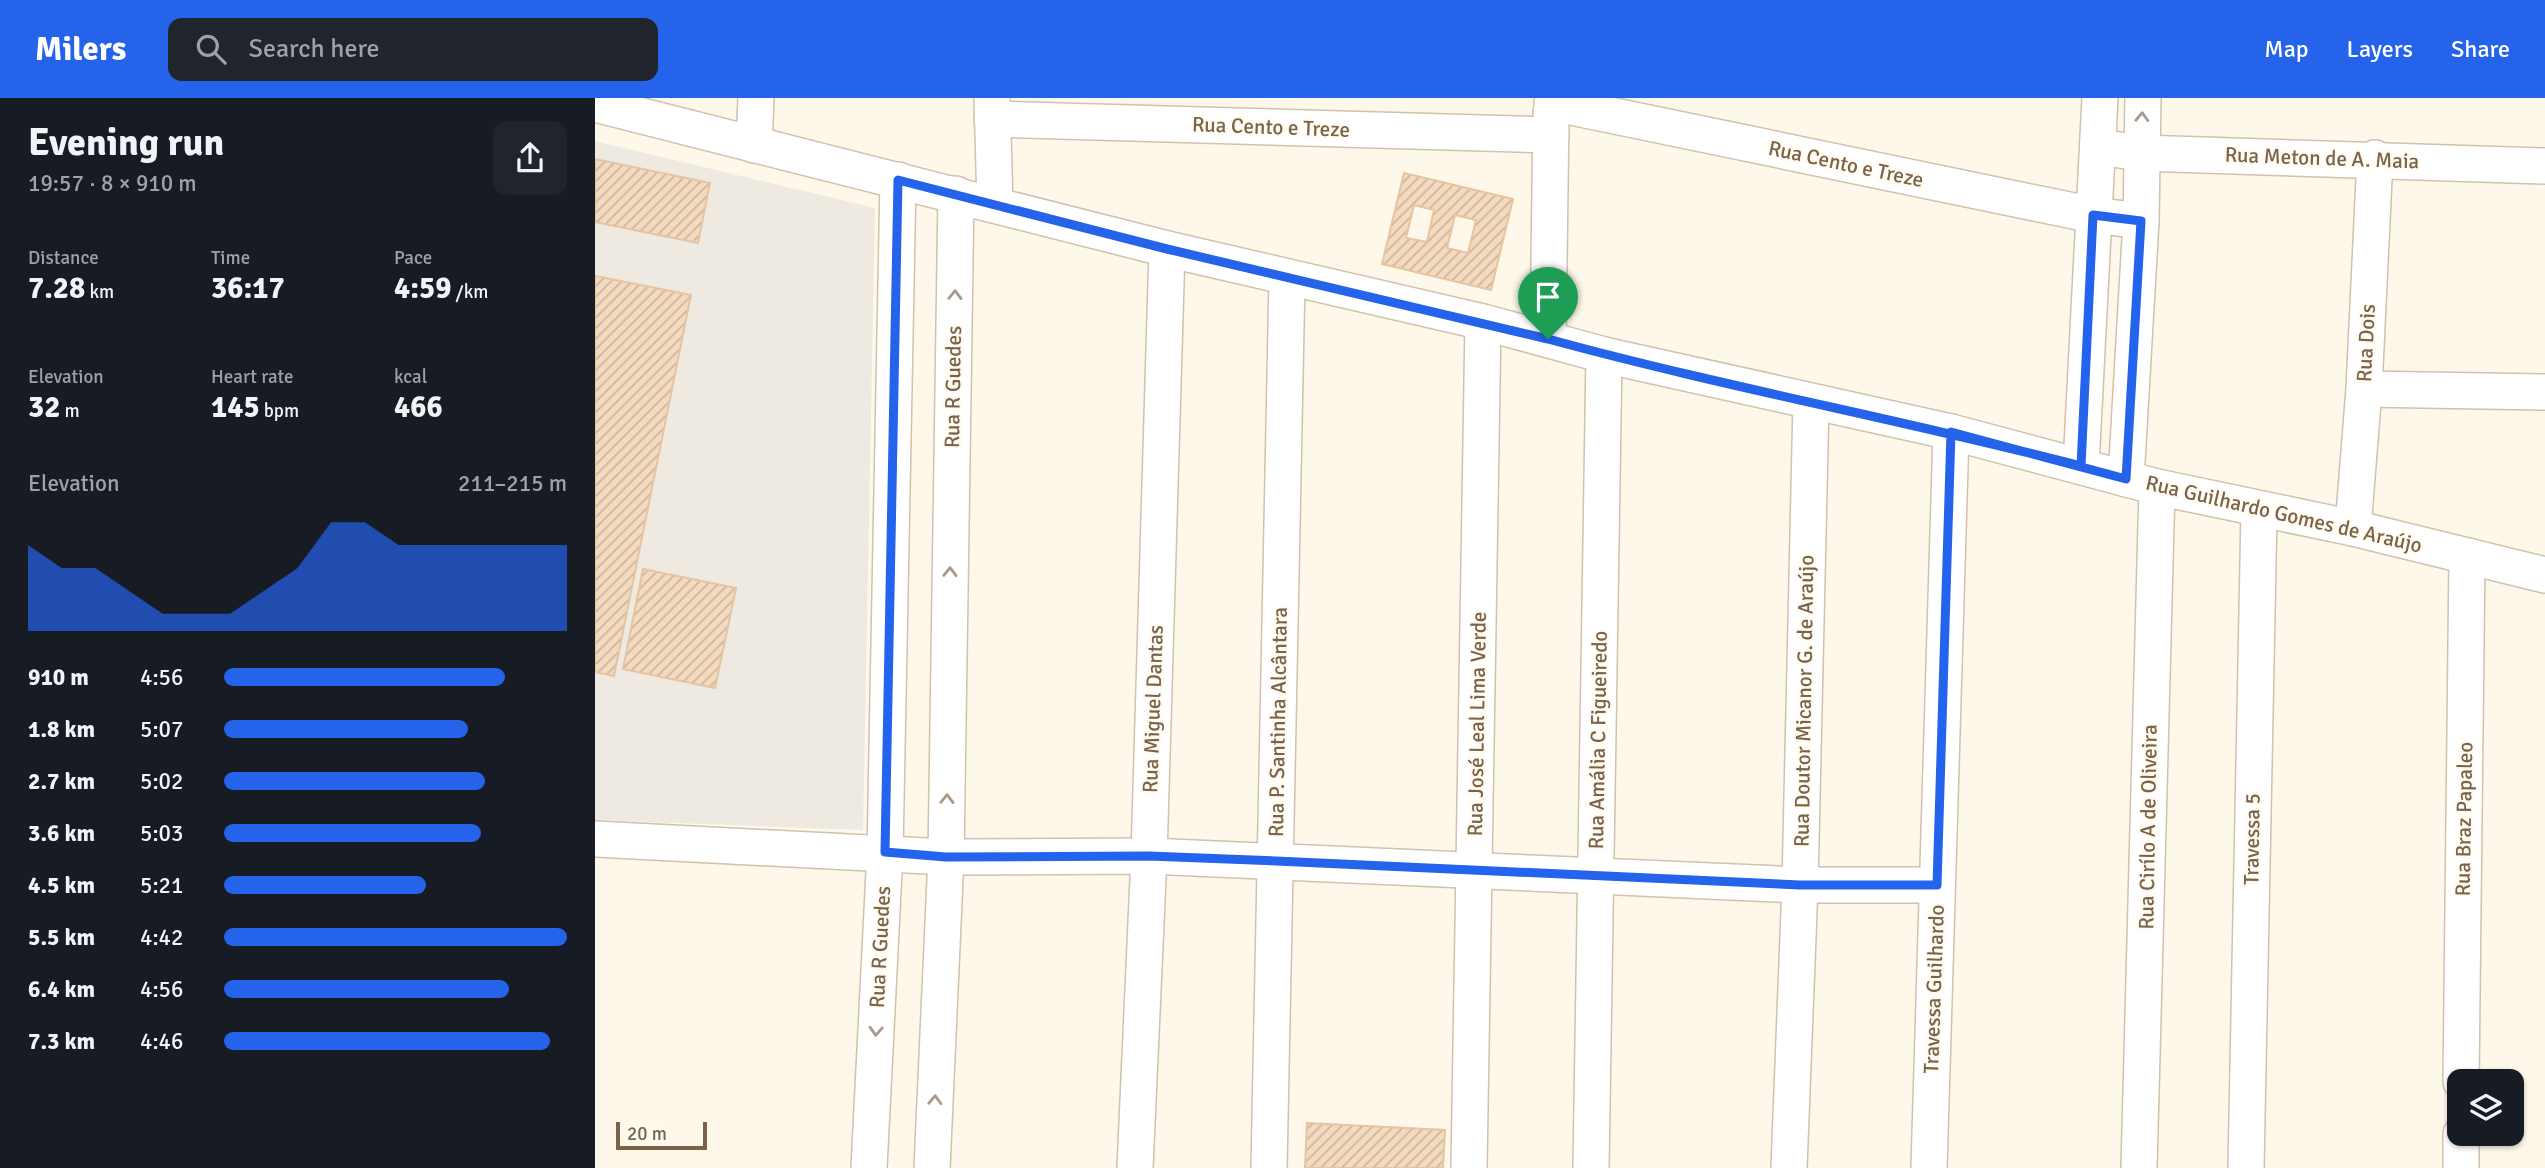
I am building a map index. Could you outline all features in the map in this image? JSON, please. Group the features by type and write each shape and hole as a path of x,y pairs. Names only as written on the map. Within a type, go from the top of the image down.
{"street":[{"path":"754,145 756,98"},
{"path":"2081,466 2100,98"},
{"name":"Rua Cirílo A de Oliveira","path":"2139,1168 2142,483 2140,153 2143,98"},
{"name":"Rua Guilhardo Gomes de Araújo","path":"595,104 1167,249 1483,322 1604,355 1951,432 2142,483 2259,511 2353,528 2545,575"},
{"path":"992,108 995,204"},
{"name":"Rua Cento e Treze","path":"992,108 1551,112 2093,215 2141,221"},
{"path":"1548,339 1551,112"},
{"name":"Rua Meton de A. Maia","path":"2098,148 2140,153 2375,158 2545,166"},
{"name":"Rua Dois","path":"2353,528 2364,389 2375,158"},
{"name":"Rua R Guedes","path":"869,1168 885,852 898,180"},
{"name":"Rua R Guedes","path":"932,1168 946,857 957,194"},
{"name":"Rua Miguel Dantas","path":"1135,1168 1149,856 1167,249"},
{"name":"Rua P. Santinha Alcântara","path":"1269,1168 1287,277"},
{"name":"Rua José Leal Lima Verde","path":"1469,1168 1483,322"},
{"name":"Rua Amália C Figueiredo","path":"1591,1168 1604,355"},
{"path":"2364,389 2545,392"},
{"name":"Rua Doutor Micanor G. de Araújo","path":"1789,1168 1800,885 1811,402"},
{"name":"Travessa Guilhardo","path":"1929,1168 1951,432"},
{"name":"Travessa 5","path":"2246,1168 2259,511"},
{"name":"Rua Braz Papaleo","path":"2461,1069 2467,556"},
{"path":"595,839 946,857 1149,856 1474,868 1800,885 1937,885"},
{"path":"2461,1146 2461,1168"}],"shaded area":[{"path":"595,141 875,208 863,830 595,820"}],"building":[{"path":"595,159 710,183 698,243 595,222"},
{"path":"1404,173 1513,199 1491,290 1382,264","holes":["1414,205 1434,210 1427,242 1406,238","1455,215 1476,220 1468,253 1447,248"]},
{"path":"595,276 691,295 614,676 595,672"},
{"path":"643,569 736,588 715,688 623,669"},
{"path":"1307,1123 1445,1130 1443,1168 1305,1168"}],"route":[{"path":"1548,339 1167,249 898,180 885,852 946,857 1149,856 1800,885 1937,885 1951,432 2126,479 2141,221 2093,215 2081,466 1951,432 1604,355 1548,339"}]}
